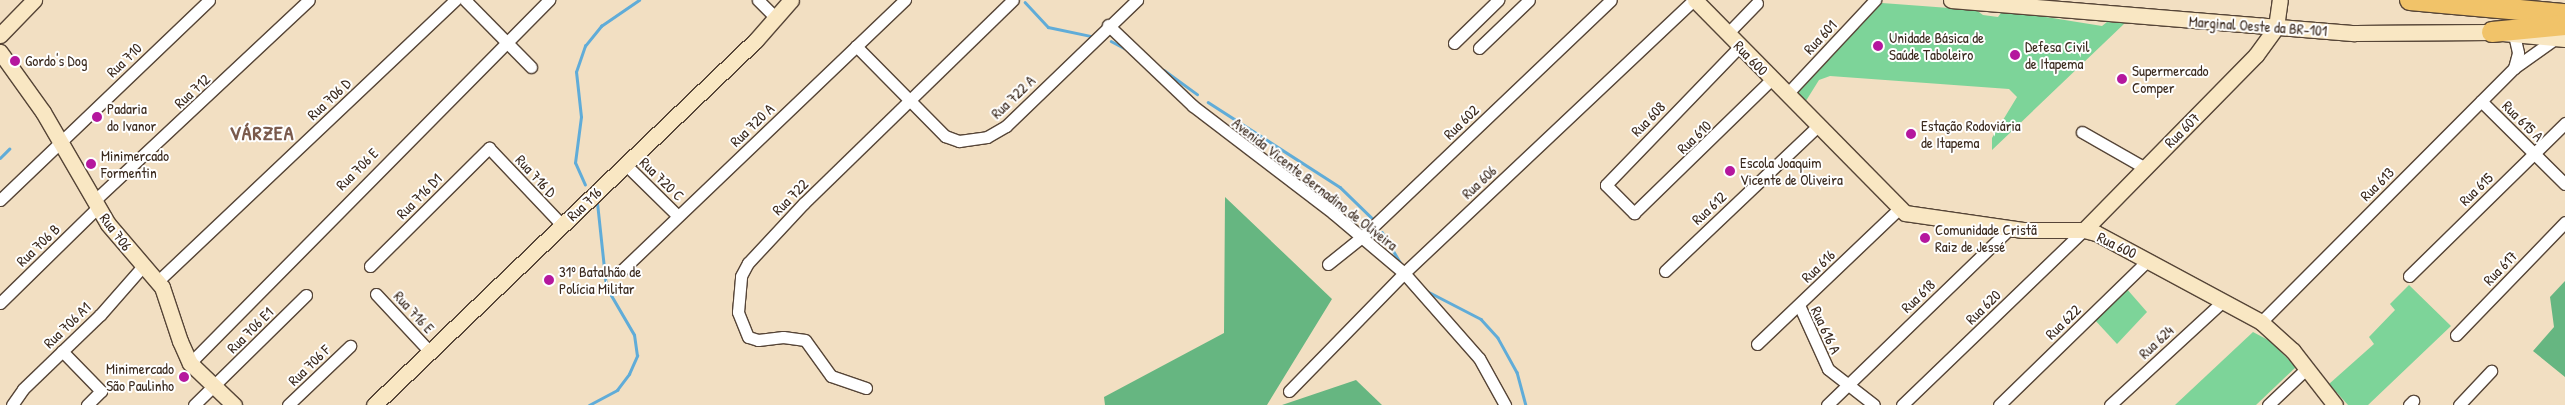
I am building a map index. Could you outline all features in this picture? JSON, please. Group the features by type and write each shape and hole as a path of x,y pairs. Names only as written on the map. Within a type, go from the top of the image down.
{"highway":[{"path":"2410,0 2565,14"},
{"path":"2492,32 2562,34"}],"street":[{"path":"0,35 34,0"},
{"name":"Rua 710","path":"0,200 208,0"},
{"name":"Rua 712","path":"96,204 309,0"},
{"name":"Rua 706 D","path":"158,281 455,0"},
{"path":"465,0 531,67"},
{"name":"Rua 706 E","path":"190,363 549,0"},
{"path":"758,0 776,18"},
{"name":"Rua 716","path":"374,405 776,18 791,0"},
{"name":"Rua 720 A","path":"620,271 905,0"},
{"name":"Rua 722","path":"866,388 831,376 805,340 783,337 758,340 748,337 738,312 739,284 744,268 755,254 909,101 1014,0"},
{"name":"Rua 722 A","path":"856,46 949,139 959,141 994,134 1136,0"},
{"path":"1454,43 1498,0"},
{"path":"1479,48 1529,0"},
{"name":"Rua 602","path":"1328,264 1362,236 1611,0"},
{"name":"Rua 600","path":"1694,0 1899,209 1921,216 2009,229 2084,230 2148,260 2261,322 2306,369 2335,405"},
{"name":"Rua 606","path":"1289,391 1404,274 1694,0"},
{"name":"Rua 601","path":"1786,94 1875,0"},
{"name":"Marginal Oeste da BR-101","path":"1951,0 2354,34 2492,32 2514,35 2562,34"},
{"path":"2276,27 2280,0"},
{"path":"1727,34 1757,3"},
{"name":"Avenida Vicente Bernadino de Oliveira","path":"1108,25 1193,106 1362,236 1404,274 1479,358 1505,405"},
{"name":"Rua 607","path":"2084,230 2248,64 2276,27"},
{"name":"Rua 613","path":"2261,322 2514,68 2562,34"},
{"path":"2514,35 2518,52 2514,68"},
{"name":"Rua 608","path":"1634,213 1606,184 1740,46"},
{"name":"Rua 706","path":"0,52 43,112 113,232 158,281 190,363 234,405"},
{"name":"Rua 610","path":"1634,213 1772,80"},
{"name":"Rua 615 A","path":"2481,101 2565,184"},
{"name":"Rua 615","path":"2409,276 2565,123"},
{"name":"Rua 612","path":"1665,271 1818,126"},
{"path":"2082,132 2145,168"},
{"name":"Rua 716 D","path":"489,148 562,225"},
{"name":"Rua 716 D1","path":"370,266 489,148"},
{"name":"Rua 720 C","path":"625,164 678,216"},
{"name":"Rua 706 B","path":"0,303 96,204"},
{"name":"Rua 616","path":"1758,344 1899,209"},
{"name":"Rua 617","path":"2456,335 2565,222"},
{"name":"Rua 618","path":"1827,405 2009,229"},
{"name":"Rua 620","path":"1902,405 2084,230"},
{"name":"Rua 622","path":"1999,405 2148,260"},
{"name":"Rua 706 A1","path":"12,405 23,389 144,266"},
{"name":"Rua 716 E","path":"376,294 430,352"},
{"name":"Rua 706 E1","path":"194,405 306,295"},
{"name":"Rua 624","path":"2110,405 2223,301"},
{"name":"Rua 616 A","path":"1798,305 1828,369 1874,405"},
{"name":"Rua 706 F","path":"288,405 350,346"},
{"path":"62,351 101,391 87,405"},
{"path":"2268,405 2306,369"},
{"path":"2459,405 2491,371"}],"green space":[{"path":"1882,3 1976,10 1983,15 1998,17 2003,10 2102,26 2107,22 2125,23 1992,150 1992,138 2017,97 2009,89 1830,76 1819,80 1804,104 1795,96"},
{"path":"1225,197 1332,299 1267,405 1105,405 1104,397 1224,333"},
{"path":"2565,281 2565,377 2533,351 2554,327 2550,297"},
{"path":"2409,285 2451,326 2368,405 2348,405 2329,384 2374,344 2369,337 2395,310 2390,304"},
{"path":"2126,288 2147,312 2117,344 2094,319"},
{"path":"2253,332 2270,341 2296,367 2256,405 2175,405"},
{"path":"1356,380 1382,405 1282,405"}],"waterway":[{"path":"585,185 575,163 581,117 576,72 585,46 601,26 639,0"},
{"path":"1025,2 1048,27 1091,36"},
{"path":"1111,41 1124,48"},
{"path":"1164,70 1197,94"},
{"path":"1208,102 1340,187 1372,218"},
{"path":"0,158 9,149"},
{"path":"589,405 617,390 629,374 637,356 634,335 606,287 597,203"},
{"path":"1382,232 1401,264"},
{"path":"1427,291 1481,319 1498,338 1517,372 1526,405"}],"place":[{"name":"Unidade Básica de Saúde Taboleiro","path":"1878,46"},
{"name":"Defesa Civil de Itapema","path":"2015,55"},
{"name":"Gordo's Dog","path":"15,61"},
{"name":"Supermercado Comper","path":"2122,79"},
{"name":"Padaria do Ivanor","path":"97,117"},
{"name":"Estação Rodoviária de Itapema","path":"1911,134"},
{"name":"Minimercado Formentin","path":"91,164"},
{"name":"Escola Joaquim Vicente de Oliveira","path":"1730,171"},
{"name":"Comunidade Cristã Raiz de Jessé","path":"1925,238"},
{"name":"31º Batalhão de Polícia Militar","path":"549,280"},
{"name":"Minimercado São Paulinho","path":"184,377"}],"district":[{"name":"VÁRZEA","path":"262,132"}]}
